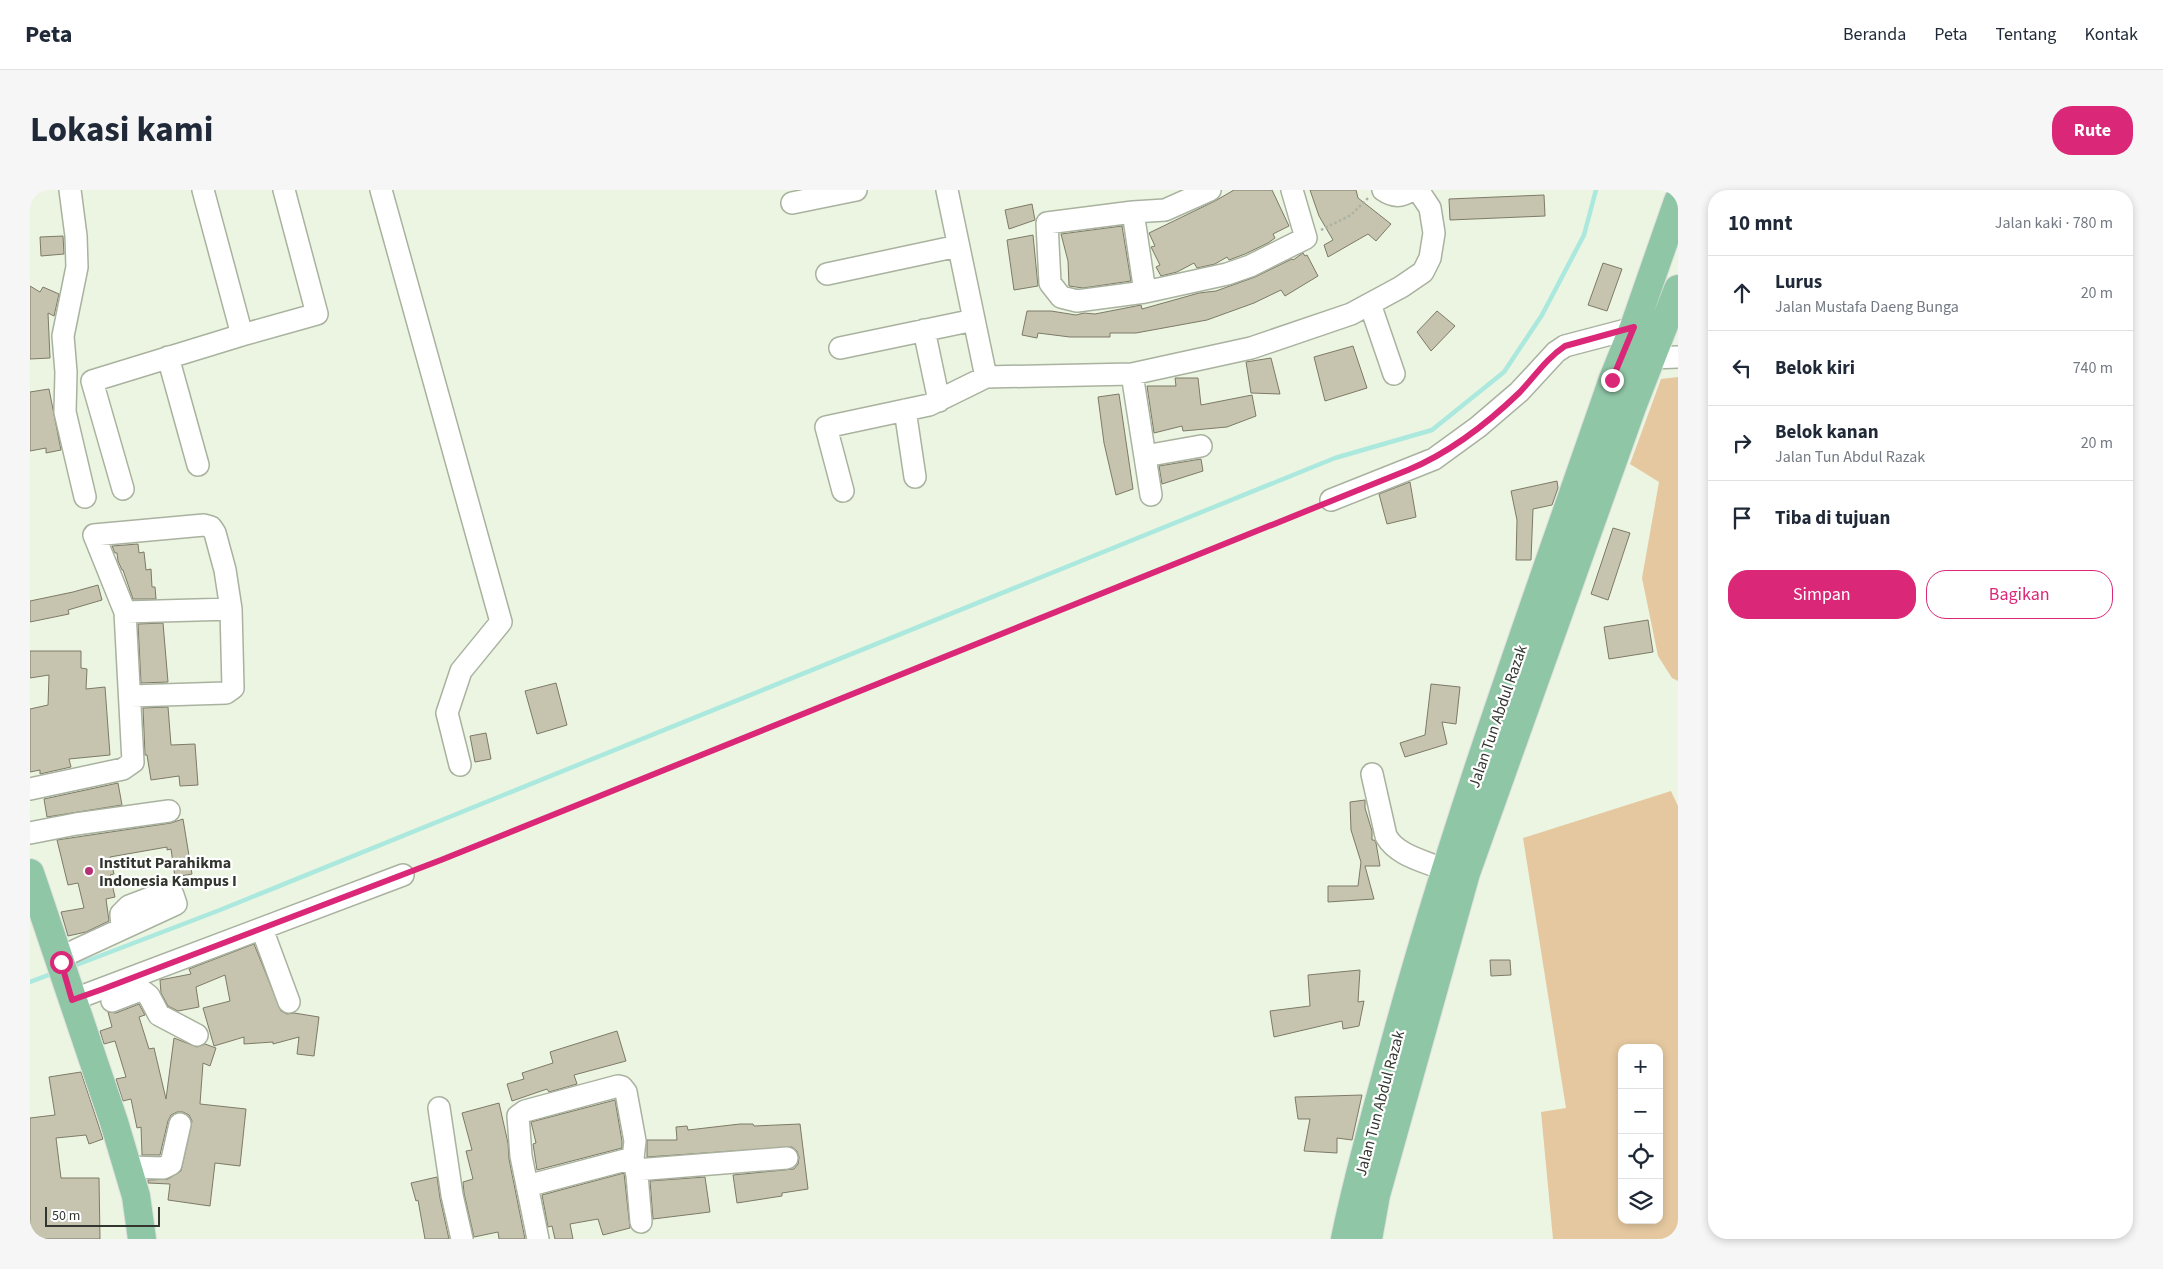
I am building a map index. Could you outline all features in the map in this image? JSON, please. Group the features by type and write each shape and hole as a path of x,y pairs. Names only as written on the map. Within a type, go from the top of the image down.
{"main road":[{"name":"Jalan Tun Abdul Razak","path":"1368,1239 1365,1192 1409,991 1445,870 1612,380 1634,327 1678,201"},
{"name":"Jalan Tun Abdul Razak","path":"1345,1239 1365,1192 1466,873 1651,358 1678,289"},
{"path":"30,873 136,1196 142,1239"}],"street":[{"path":"70,190 76,236 77,268 63,336 66,372 65,412 85,498"},
{"path":"203,190 242,334"},
{"path":"123,489 92,381 242,334 317,314 284,190"},
{"path":"381,190 501,622 461,671 447,712 460,765"},
{"path":"792,203 856,190"},
{"path":"947,190 986,377"},
{"path":"1206,191 1165,210 1133,212 1048,223 1048,277 1054,290 1061,297 1070,300 1087,300 1145,292 1227,274 1250,266 1306,238 1292,190"},
{"path":"1377,193 1404,195 1411,190"},
{"path":"843,491 826,427 929,405 986,377 1132,374 1251,348 1350,314 1370,304 1402,287 1424,272 1430,258 1434,233 1430,208 1418,190"},
{"path":"1133,212 1145,292"},
{"path":"828,274 958,246"},
{"path":"1370,304 1394,374"},
{"path":"840,348 974,320"},
{"path":"1331,500 1434,459 1478,428 1519,392 1556,352 1565,346 1634,327 1665,321"},
{"path":"924,330 939,401"},
{"path":"1651,358 1678,357"},
{"path":"168,358 198,465"},
{"path":"1132,374 1151,495"},
{"path":"905,410 915,477"},
{"path":"1145,456 1201,446"},
{"path":"30,789 123,769 131,765 134,757 125,612 94,535 204,525 211,527 215,532 226,570 231,609 234,686 232,690 226,693 131,696"},
{"path":"125,612 231,609"},
{"path":"1372,774 1386,836 1390,843 1397,850 1445,870"},
{"path":"30,833 76,824 169,811"},
{"path":"73,1002 403,875"},
{"path":"60,960 122,928"},
{"path":"262,929 289,1002"},
{"path":"73,1002 141,991 149,996 159,1016 197,1035"},
{"path":"538,1239 521,1156 517,1118 525,1111 622,1086 626,1092 635,1141 635,1164 641,1222"},
{"path":"439,1108 452,1195 462,1239"},
{"path":"127,1167 163,1168 172,1164 180,1124"},
{"path":"527,1186 635,1164 787,1158"}],"path":[{"path":"1306,238 1351,215 1377,193"},
{"path":"403,875 1331,500"}],"shaded area":[{"path":"1678,377 1678,681 1672,678 1658,656 1642,578 1659,482 1630,464 1661,379"},
{"path":"1671,791 1678,806 1678,1239 1553,1239 1541,1112 1566,1108 1523,838"}],"building":[{"path":"1234,190 1272,190 1289,226 1273,234 1275,238 1268,243 1245,254 1229,260 1227,257 1215,264 1197,268 1194,263 1177,272 1161,276 1156,267 1160,265 1151,247 1155,246 1149,233"},
{"path":"1310,190 1356,190 1358,198 1391,224 1376,241 1368,234 1328,257 1324,245 1333,240 1319,216"},
{"path":"1544,195 1545,216 1450,220 1449,199"},
{"path":"1032,204 1035,220 1009,229 1005,210"},
{"path":"1122,226 1131,281 1083,288 1069,286 1068,261 1061,234"},
{"path":"1033,235 1038,286 1014,290 1007,240"},
{"path":"63,236 64,254 41,256 40,237"},
{"path":"1303,253 1305,256 1307,255 1318,276 1285,296 1281,290 1254,303 1207,320 1136,333 1110,333 1110,337 1070,337 1038,333 1037,338 1022,335 1027,311 1051,311 1076,315 1084,313 1095,314 1141,305 1142,309 1199,293 1216,291 1255,277 1293,260"},
{"path":"1603,263 1622,269 1607,311 1588,305"},
{"path":"30,286 40,292 43,287 59,294 54,316 48,313 50,358 30,359"},
{"path":"1437,311 1455,326 1431,351 1417,332"},
{"path":"1353,346 1367,388 1325,401 1314,357"},
{"path":"1271,358 1280,394 1251,393 1246,362"},
{"path":"1175,378 1198,378 1201,405 1252,395 1256,416 1227,427 1183,431 1182,426 1154,433 1147,386 1176,386"},
{"path":"49,389 61,450 46,453 46,448 30,451 30,392"},
{"path":"1119,394 1133,489 1116,495 1104,443 1098,397"},
{"path":"1201,459 1203,471 1162,484 1159,466"},
{"path":"1557,481 1558,488 1552,505 1533,509 1531,560 1516,560 1517,520 1511,491"},
{"path":"1410,482 1416,517 1387,524 1379,494"},
{"path":"1613,528 1630,533 1608,600 1591,594"},
{"path":"138,544 139,553 144,552 146,570 151,569 152,587 155,587 156,599 133,599 118,561 117,553 115,553 112,546"},
{"path":"98,585 102,600 68,610 69,614 30,622 30,601"},
{"path":"1648,620 1653,652 1609,659 1604,627"},
{"path":"163,623 168,682 141,683 138,624"},
{"path":"30,651 81,651 81,668 87,669 86,689 105,687 110,755 69,759 71,767 40,774 40,770 30,772 30,709 48,705 49,675 30,678"},
{"path":"556,683 567,725 537,734 525,691"},
{"path":"1431,684 1460,687 1456,724 1442,722 1447,744 1405,757 1400,743 1425,735"},
{"path":"168,707 171,745 195,744 198,785 180,786 179,776 151,780 147,755 145,755 143,708"},
{"path":"486,733 491,759 475,762 470,736"},
{"path":"118,783 122,805 47,817 44,799"},
{"path":"1365,800 1365,808 1372,831 1372,840 1376,843 1380,866 1365,866 1374,899 1328,902 1328,886 1358,886 1361,862 1351,830 1350,802"},
{"path":"183,819 192,874 175,877 171,849 167,850 167,847 110,857 114,874 110,875 115,897 106,899 109,921 86,932 68,936 61,912 84,908 78,883 68,885 57,840 171,823"},
{"path":"254,944 281,1011 287,1014 294,1013 319,1017 314,1056 297,1054 299,1037 273,1044 273,1042 244,1044 244,1037 214,1046 203,1008 230,1001 225,975 196,987 199,1007 178,1011 168,1006 161,993 160,980 191,974 189,969"},
{"path":"1490,960 1510,960 1511,975 1491,976"},
{"path":"1360,970 1358,1002 1364,1001 1359,1026 1343,1029 1342,1021 1274,1037 1270,1011 1310,1006 1308,975"},
{"path":"139,1004 145,1015 139,1017 149,1049 154,1048 166,1099 174,1038 197,1047 205,1044 216,1048 210,1066 203,1063 200,1104 246,1109 240,1166 215,1163 210,1206 168,1200 170,1184 148,1183 148,1180 168,1179 181,1171 192,1121 189,1115 183,1112 171,1115 160,1155 142,1155 141,1127 137,1128 131,1099 123,1101 116,1079 126,1077 115,1041 104,1044 100,1031 112,1027 108,1012 116,1013"},
{"path":"617,1031 626,1061 574,1075 577,1084 549,1092 547,1089 512,1101 507,1084 524,1079 522,1073 553,1063 550,1052"},
{"path":"81,1072 103,1139 89,1144 86,1135 56,1138 61,1178 99,1178 100,1239 30,1239 30,1118 55,1115 49,1077"},
{"path":"1362,1095 1352,1140 1337,1138 1337,1153 1304,1151 1310,1119 1298,1119 1295,1097"},
{"path":"615,1100 622,1148 537,1170 533,1144 536,1143 531,1122"},
{"path":"499,1103 525,1239 499,1239 498,1232 474,1237 464,1193 463,1182 473,1179 466,1151 472,1150 462,1113"},
{"path":"753,1124 754,1126 800,1124 808,1189 782,1193 782,1196 737,1203 733,1175 794,1169 798,1164 799,1157 797,1151 792,1147 647,1157 647,1140 677,1140 676,1127 687,1126 688,1130"},
{"path":"624,1173 630,1228 603,1235 598,1219 570,1224 573,1239 555,1239 552,1226 548,1227 542,1195"},
{"path":"437,1177 449,1239 425,1239 418,1200 416,1201 411,1183"},
{"path":"705,1177 710,1212 653,1219 650,1181"}],"waterway":[{"path":"71,967 220,910 1335,458 1432,430 1504,372 1542,315 1584,235 1596,190"},
{"path":"30,982 54,973"}],"place":[{"name":"Institut Parahikma Indonesia Kampus I","path":"89,871"}],"route":[{"path":"61,962 72,1000 103,989 441,860 1408,470 1434,459 1478,428 1519,392 1556,352 1565,346 1634,327 1612,380"}]}
